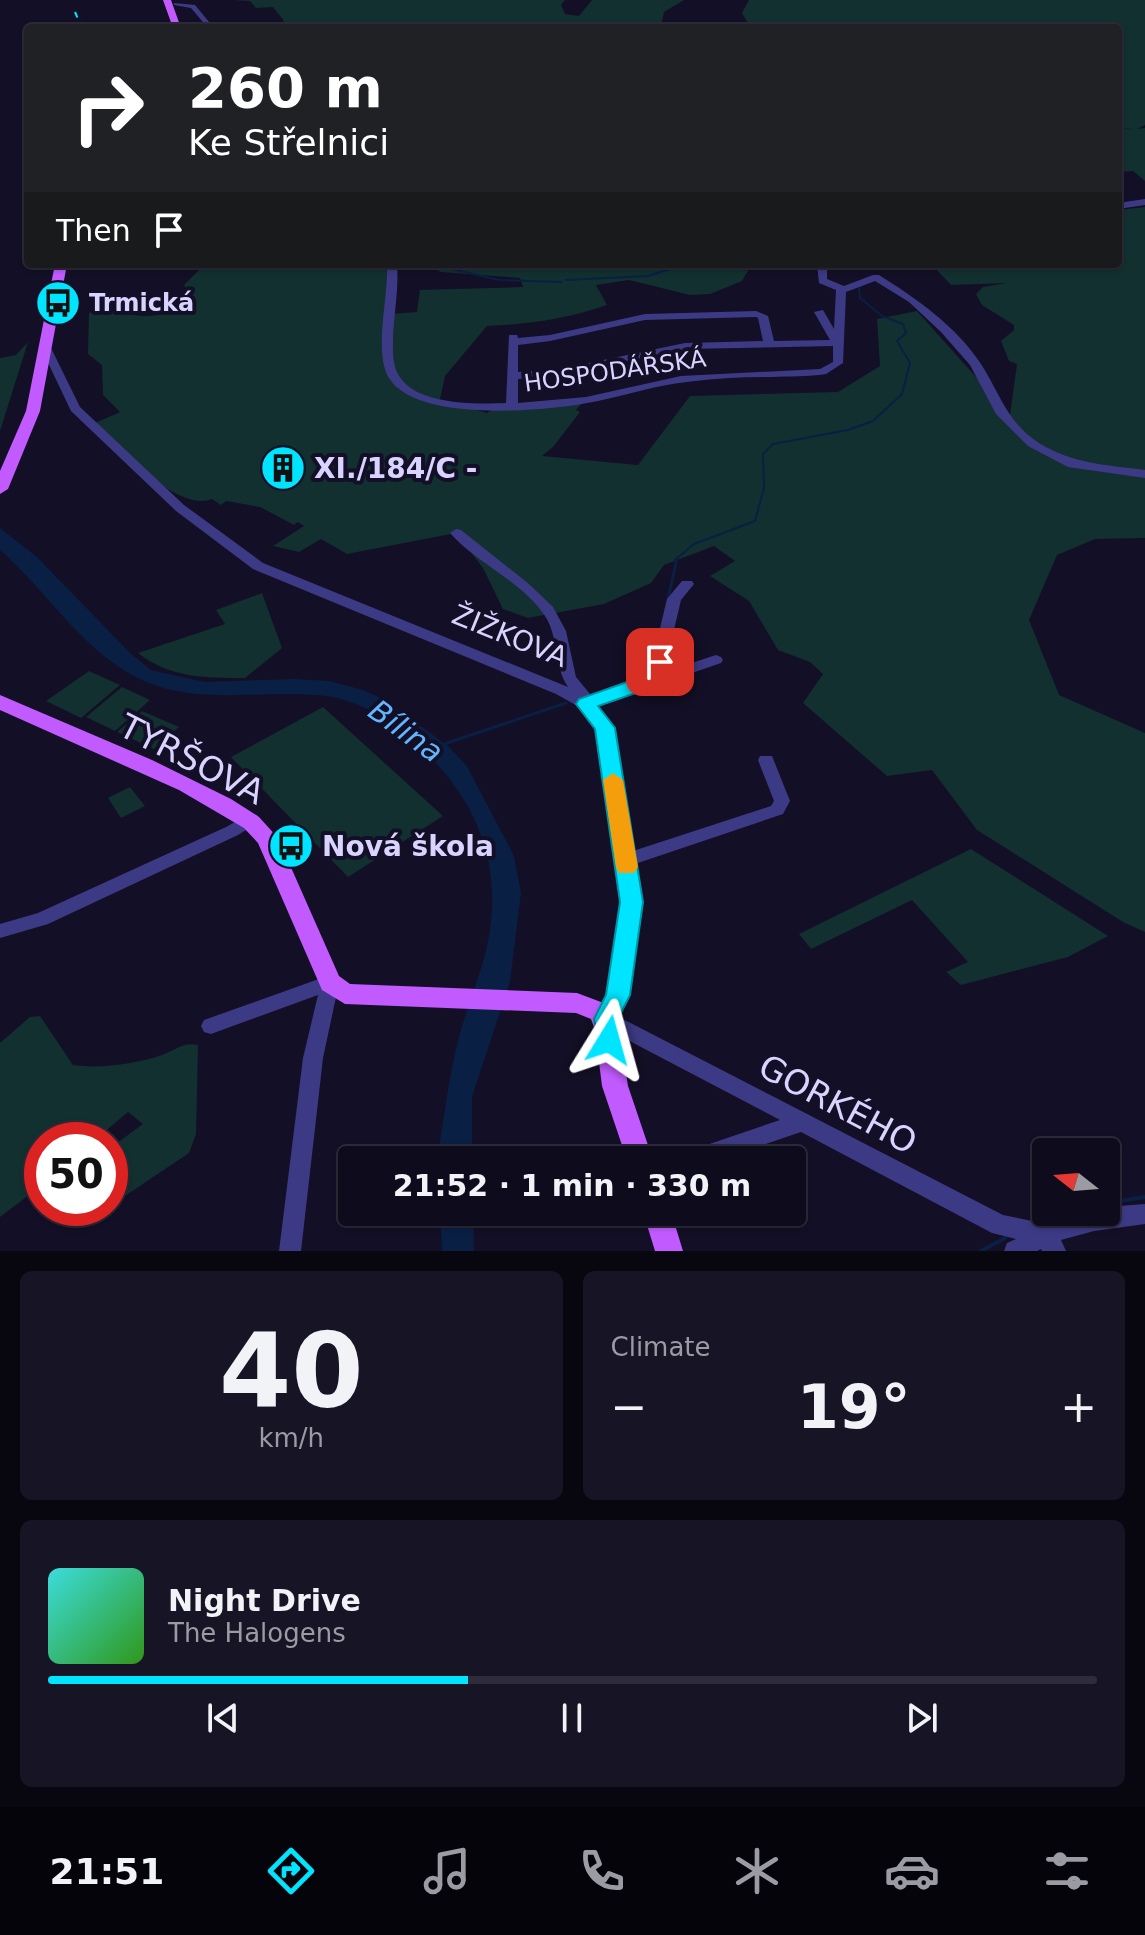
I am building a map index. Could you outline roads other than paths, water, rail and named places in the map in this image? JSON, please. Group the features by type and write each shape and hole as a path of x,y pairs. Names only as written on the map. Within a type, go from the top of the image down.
{"main road":[{"path":"0,461 29,379 49,268"},
{"path":"0,489 33,411 60,268"},
{"name":"TYRŠOVA","path":"0,702 213,798 251,819 267,838 330,983"},
{"path":"330,983 345,994 356,996 584,1004 606,1019"},
{"name":"ŽIŽKOVA","path":"606,1019 610,1063 636,1146"},
{"path":"661,1226 669,1251"}],"street":[{"path":"173,6 196,8 208,24"},
{"path":"1122,205 1145,202"},
{"name":"HOSPODÁŘSKÁ","path":"392,268 394,304 387,355 391,375 401,388 423,399 442,403 512,405 588,400 678,379 822,372 838,363 838,306 844,289"},
{"path":"822,268 822,281 844,289 876,277"},
{"path":"872,268 876,277 913,300 975,364 1000,412 1032,444 1072,464 1145,474"},
{"path":"819,312 838,343"},
{"path":"512,405 513,340 550,338 645,317 761,315 769,344"},
{"path":"513,376 560,372 685,346 838,343"},
{"name":"ŽIŽKOVA","path":"46,348 75,409 180,508 258,566 589,702 605,728 632,902 618,995 606,1019"},
{"path":"456,533 486,560 540,599 555,621 563,667 571,685 589,702 716,660"},
{"path":"655,679 674,599 687,584"},
{"path":"626,860 777,810 782,801 766,760"},
{"path":"0,931 42,919 232,831 251,819"},
{"path":"211,1026 330,983"},
{"path":"290,1251 313,1058 330,983"},
{"name":"GORKÉHO","path":"606,1019 1000,1225 1050,1242"},
{"path":"731,1146 802,1122"},
{"path":"1015,1251 1050,1242 1088,1220 1145,1214"}],"water":[{"name":"Bílina","path":"0,528 37,557 131,654 151,670 205,682 295,679 330,681 363,690 385,700 448,746 467,766 514,856 521,893 510,982 472,1097 472,1146 439,1146 455,1056 485,955 491,926 492,898 490,871 475,820 445,774 404,733 354,703 303,694 206,695 182,692 136,677 98,651 0,550"},
{"path":"441,1226 473,1226 474,1251 442,1251"}],"waterway":[{"path":"447,268 499,280 562,282"},
{"path":"566,280 648,276 673,268"},
{"path":"677,558 694,544 755,521 764,488 763,454 773,444 848,430 873,421 902,394 910,363 897,341 906,333 903,324 882,316 860,298 859,287"},
{"path":"668,599 677,558"},
{"path":"590,696 632,682 652,669"},
{"name":"Bílina","path":"444,744 566,703"},
{"path":"1120,1201 1145,1197"},
{"path":"981,1251 1005,1238"}],"railway":[{"path":"75,12 80,24"}],"place":[{"name":"Trmická","path":"58,303"},
{"name":"XI./184/C -","path":"283,468"},
{"name":"Nová škola","path":"291,846"}]}
